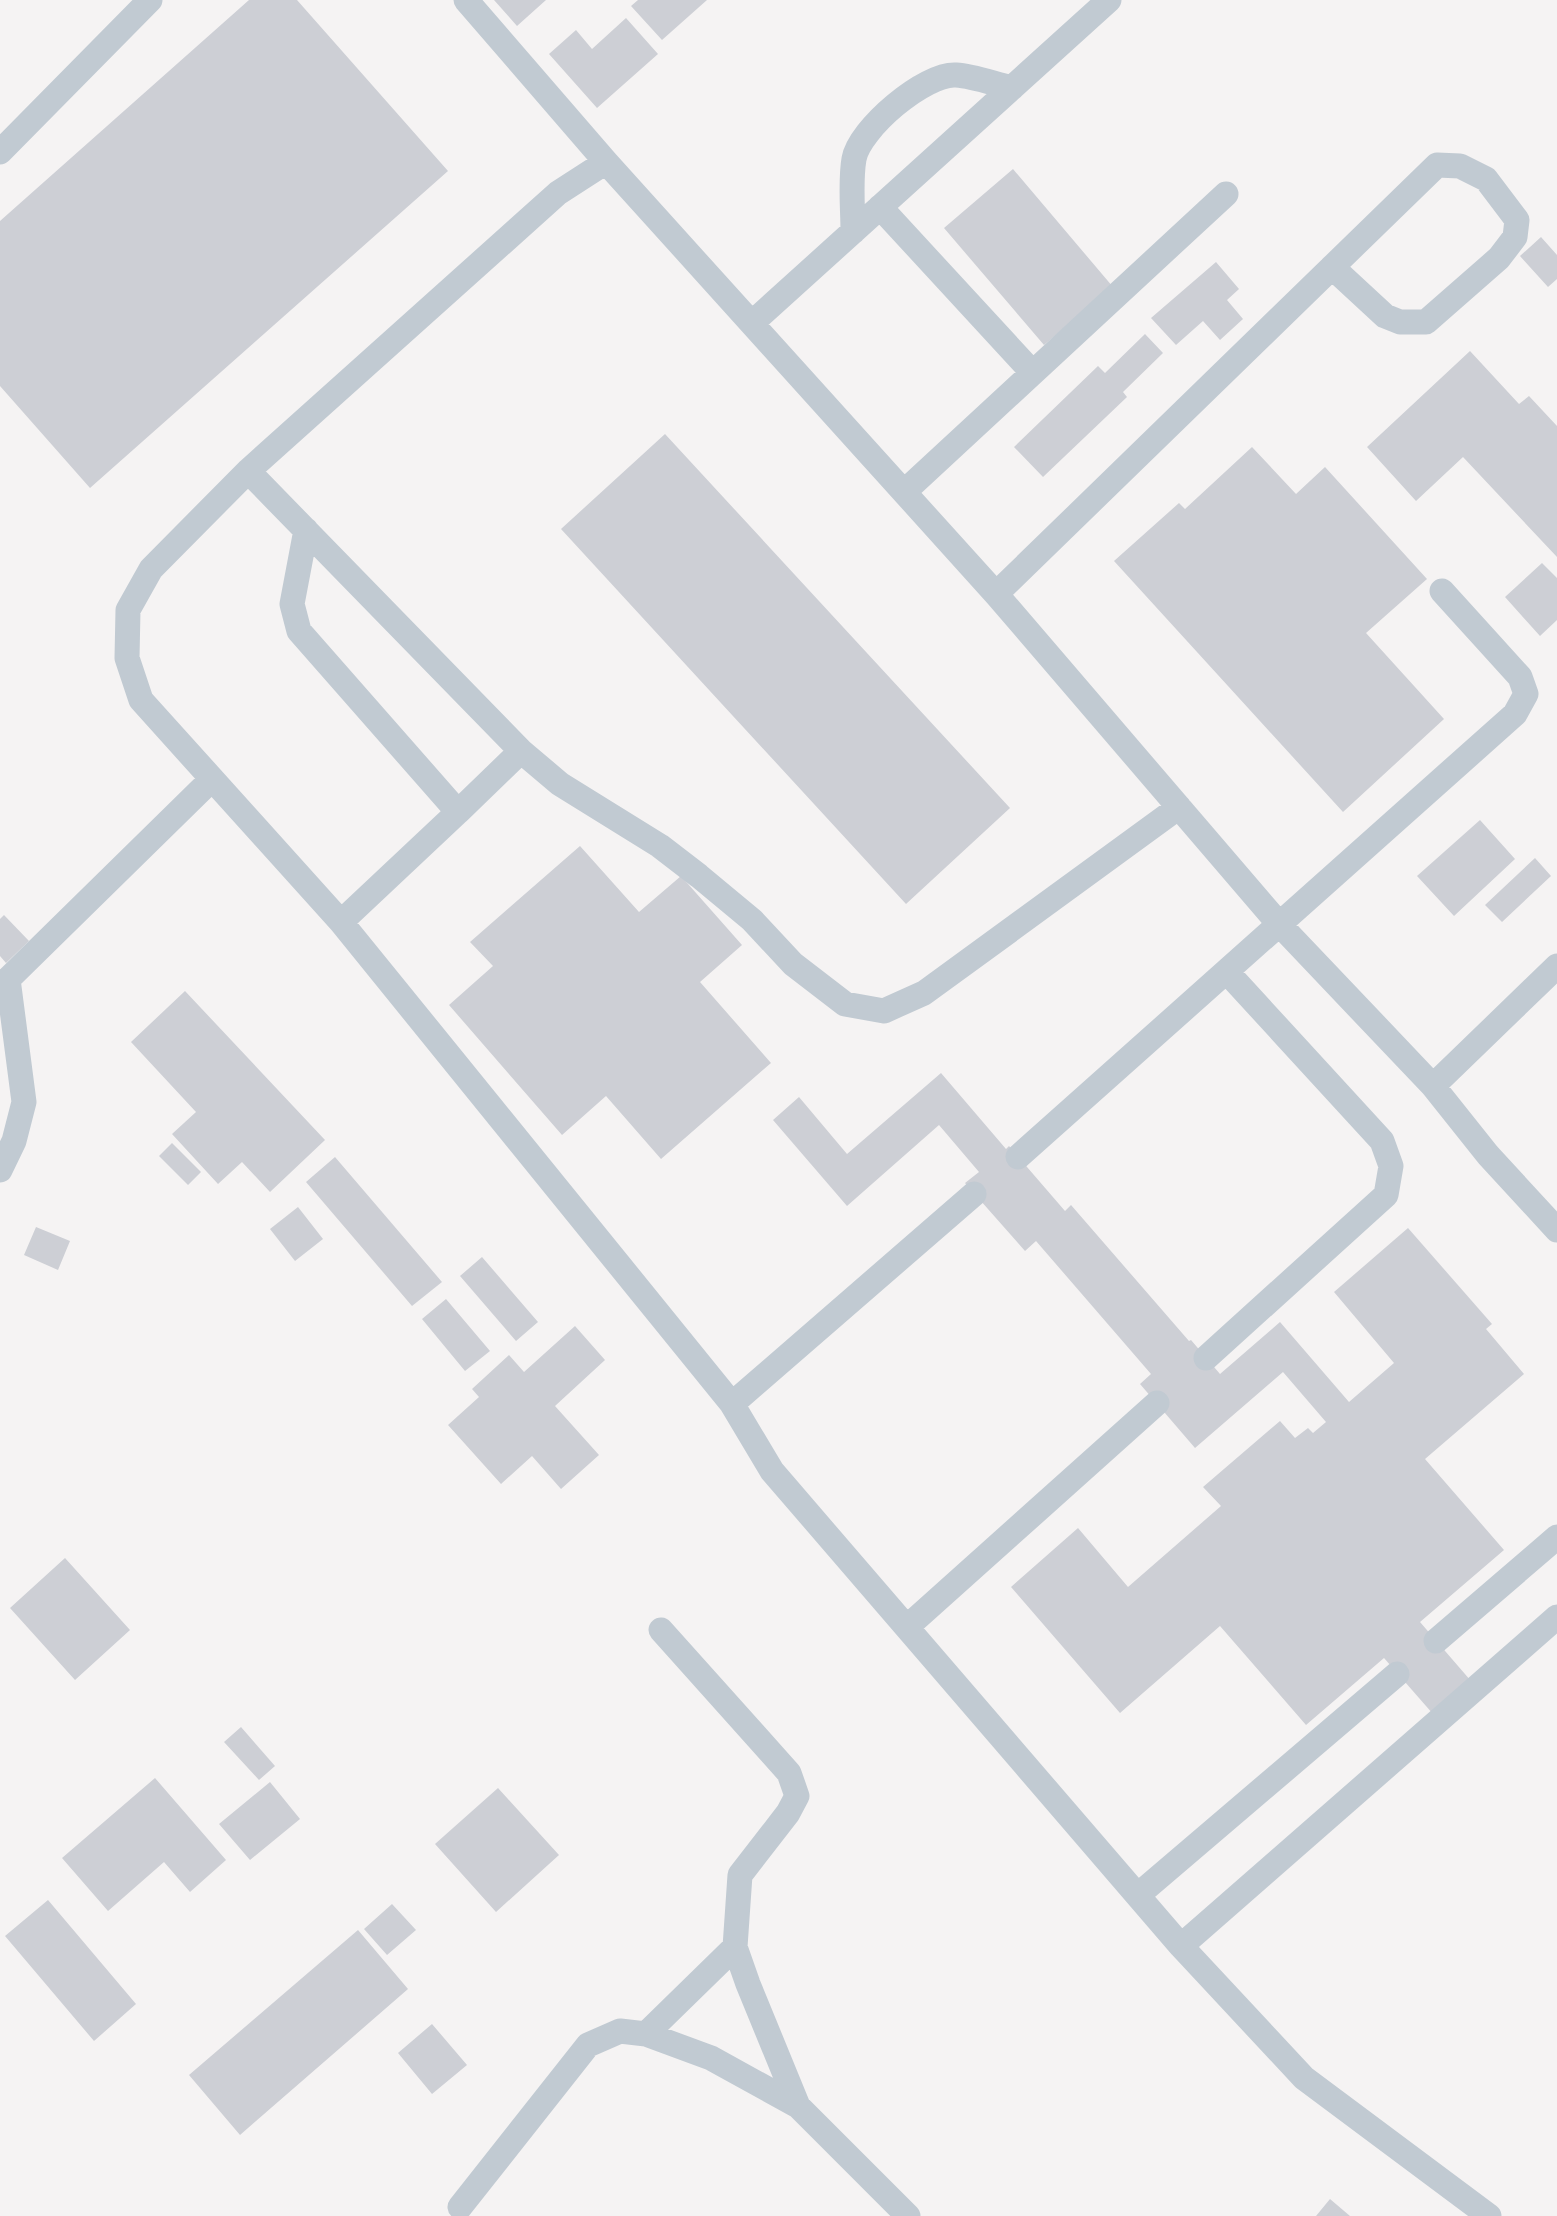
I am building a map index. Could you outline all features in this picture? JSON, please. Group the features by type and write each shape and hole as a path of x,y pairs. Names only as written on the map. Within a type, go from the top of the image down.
{"lane":[{"path":"0,152 150,0"},
{"path":"466,0 606,162 996,594 1280,925 1433,1086 1488,1155 1557,1230"},
{"path":"752,323 1109,0"},
{"path":"853,232 854,158 864,137 892,108 926,83 955,74 1012,88"},
{"path":"606,162 558,193 248,471 150,569 128,610 127,658 141,700 341,922 732,1404 772,1470 1181,1946 1304,2078 1489,2216"},
{"path":"996,594 1332,267 1437,165 1460,166 1486,179 1517,220 1515,237 1499,258 1426,322 1400,322 1385,316 1332,267"},
{"path":"904,492 1226,194"},
{"path":"880,207 1032,372"},
{"path":"248,471 521,751 560,784 660,846 699,876 752,920 793,964 845,1004 884,1011 924,993 1179,807"},
{"path":"306,530 292,604 299,631 458,812"},
{"path":"1018,1156 1515,714 1526,694 1520,677 1442,591"},
{"path":"341,922 521,751"},
{"path":"0,1170 14,1142 24,1102 4,983 212,779"},
{"path":"1433,1086 1557,966"},
{"path":"1206,1358 1386,1195 1391,1166 1382,1141 1227,972"},
{"path":"732,1404 974,1194"},
{"path":"907,1627 1156,1403"},
{"path":"1436,1641 1557,1536"},
{"path":"1181,1946 1557,1617"},
{"path":"661,1630 789,1773 797,1796 788,1813 740,1875 735,1947 748,1984 798,2106"},
{"path":"1138,1895 1397,1674"},
{"path":"646,2034 735,1947"},
{"path":"460,2207 588,2045 620,2031 646,2034 711,2058 798,2106 908,2216"}],"building":[{"path":"249,0 297,0 448,171 90,488 0,386 0,221"},
{"path":"494,0 546,0 517,26"},
{"path":"638,0 707,0 662,40 631,6"},
{"path":"626,18 658,54 597,108 549,54 576,30 592,49"},
{"path":"1013,169 1113,287 1044,345 944,228"},
{"path":"1541,237 1557,255 1557,279 1548,287 1520,256"},
{"path":"1216,262 1239,289 1227,300 1243,319 1220,340 1203,321 1176,345 1151,318"},
{"path":"1145,334 1163,353 1123,392 1127,397 1043,477 1014,447 1098,366 1105,373"},
{"path":"1470,351 1519,404 1529,396 1557,426 1557,557 1463,457 1416,501 1367,447"},
{"path":"665,434 1010,808 906,904 561,529"},
{"path":"1252,447 1296,494 1325,467 1427,579 1366,633 1444,719 1343,812 1114,561 1179,503 1185,509"},
{"path":"1542,563 1557,578 1557,620 1540,636 1505,597"},
{"path":"1480,820 1515,859 1454,916 1417,876"},
{"path":"580,846 639,912 681,876 742,945 700,982 771,1063 661,1159 606,1096 562,1135 449,1005 493,966 470,942"},
{"path":"1535,858 1551,876 1502,922 1485,905"},
{"path":"4,915 29,941 6,963 0,956 0,919"},
{"path":"185,991 325,1140 270,1192 242,1162 218,1184 172,1134 196,1112 131,1042"},
{"path":"941,1073 1006,1149 1009,1146 1065,1211 1071,1205 1220,1374 1280,1322 1349,1402 1394,1363 1334,1292 1408,1228 1492,1324 1486,1329 1524,1374 1425,1459 1504,1550 1420,1622 1471,1681 1433,1714 1384,1658 1306,1725 1220,1626 1120,1713 1011,1587 1078,1528 1128,1587 1221,1506 1203,1487 1280,1421 1295,1438 1308,1428 1313,1433 1326,1422 1283,1372 1195,1448 1140,1384 1151,1374 1036,1241 1025,1251 965,1183 979,1172 939,1125 847,1206 773,1120 799,1097 847,1154"},
{"path":"172,1143 201,1172 188,1185 159,1156"},
{"path":"335,1157 442,1282 412,1306 306,1182"},
{"path":"298,1207 323,1239 295,1261 270,1229"},
{"path":"36,1227 70,1241 58,1270 24,1255"},
{"path":"482,1257 538,1322 516,1341 460,1276"},
{"path":"446,1299 490,1351 465,1371 422,1319"},
{"path":"575,1326 605,1360 555,1406 599,1455 561,1489 532,1456 501,1484 448,1425 479,1397 472,1389 509,1355 524,1372"},
{"path":"65,1558 130,1630 75,1680 10,1608"},
{"path":"241,1727 275,1766 259,1780 224,1742"},
{"path":"155,1778 226,1860 190,1892 164,1862 108,1911 62,1858"},
{"path":"270,1782 300,1819 250,1860 219,1824"},
{"path":"498,1788 559,1855 496,1912 435,1844"},
{"path":"48,1900 136,2004 94,2041 5,1936"},
{"path":"392,1904 416,1930 387,1955 364,1929"},
{"path":"358,1930 408,1989 240,2135 189,2075"},
{"path":"432,2024 467,2065 432,2094 398,2053"},
{"path":"1330,2199 1350,2216 1316,2216"}]}
